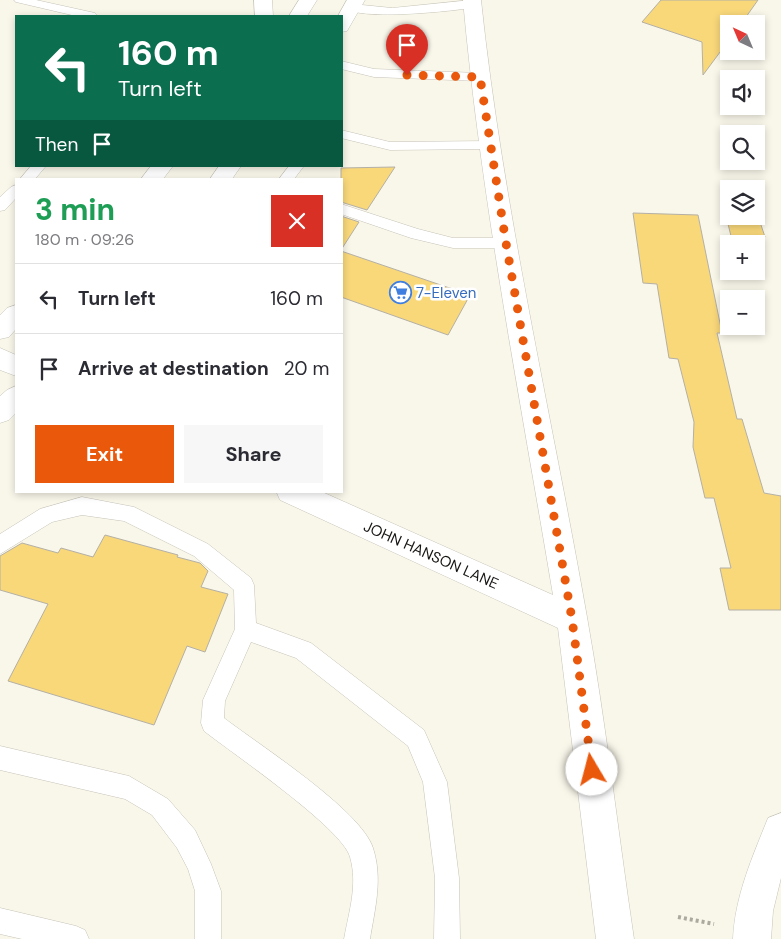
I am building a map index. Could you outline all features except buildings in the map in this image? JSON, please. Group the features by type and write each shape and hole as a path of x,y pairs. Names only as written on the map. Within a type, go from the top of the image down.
{"main road":[{"path":"263,0 264,15"},
{"path":"299,15 308,0"},
{"path":"472,2 490,145 572,619 615,939"},
{"path":"343,23 354,4"},
{"path":"152,178 162,167"},
{"path":"0,330 15,315"},
{"path":"0,358 15,366"},
{"path":"0,412 15,398"},
{"name":"JOHN HANSON LANE","path":"294,493 572,619"},
{"path":"752,939 756,908 764,874 781,831"}],"lane":[{"path":"20,0 87,15"},
{"path":"354,4 392,12 472,2"},
{"path":"343,65 374,73 480,77"},
{"path":"343,134 390,146 490,145"},
{"path":"28,178 38,167"},
{"path":"287,178 295,167"},
{"path":"0,206 15,191"},
{"path":"343,211 416,234 453,243 506,243"},
{"path":"0,545 47,514 82,506 127,513 201,550 244,585 246,630 214,700 212,723 330,812 361,848 367,884 357,939"},
{"path":"246,630 303,650 416,738 435,782 447,878 447,939"},
{"path":"0,758 129,788 160,806 186,839 199,864 208,891 208,939"},
{"path":"0,921 76,939"}],"place":[{"name":"7-Eleven","path":"400,293"}],"route":[{"path":"407,75 480,77 506,243 572,619 592,770"}]}
